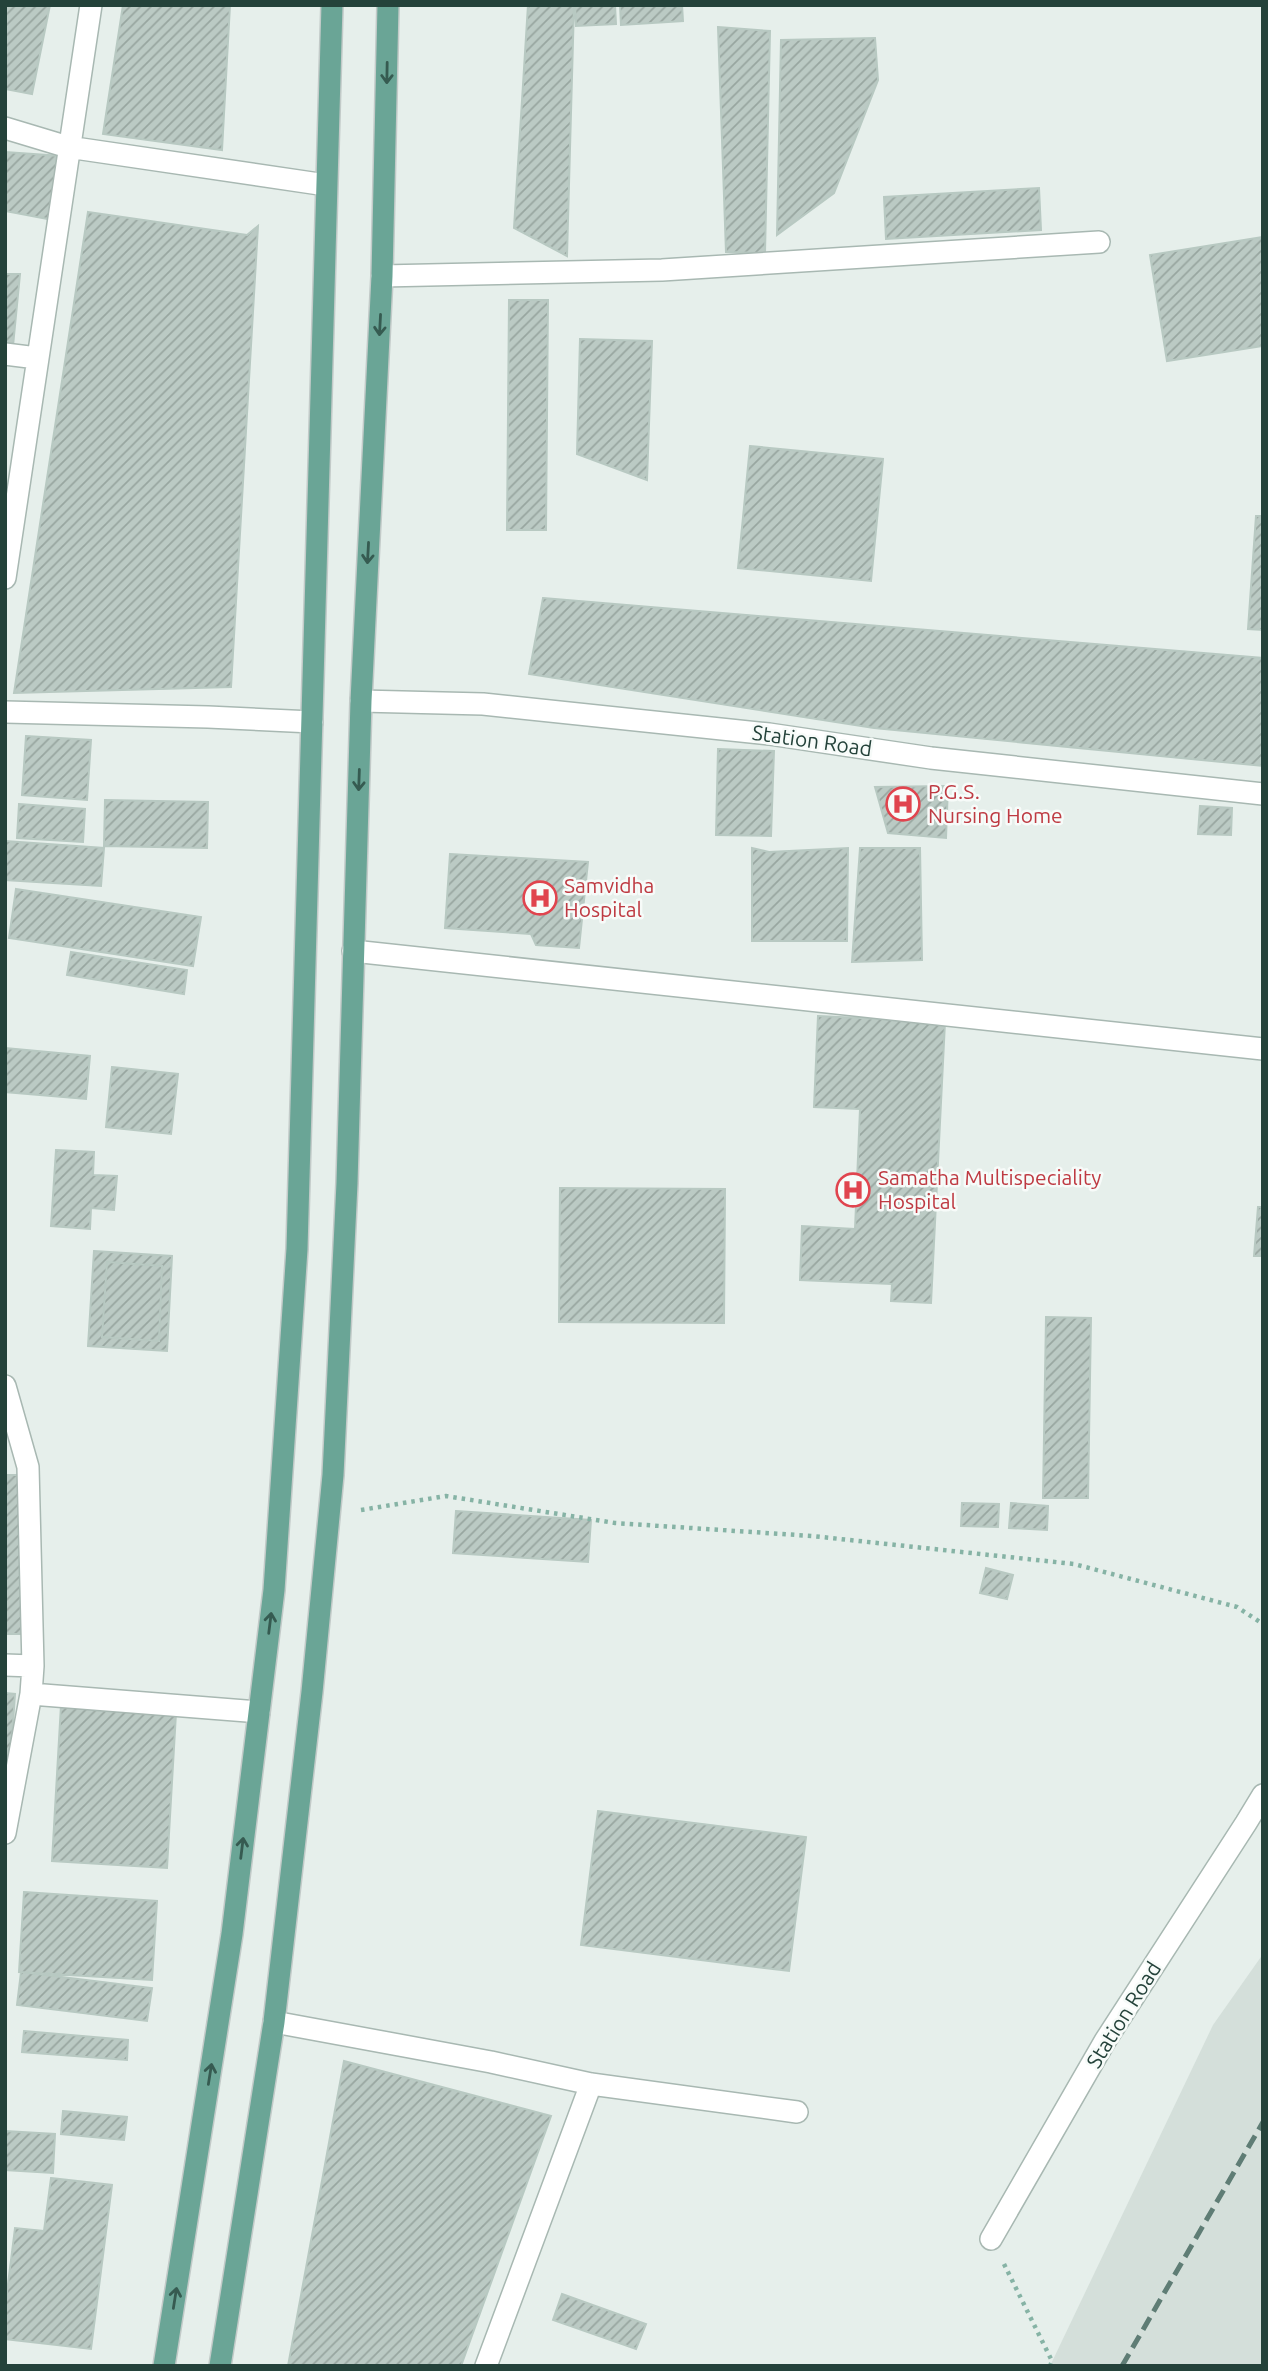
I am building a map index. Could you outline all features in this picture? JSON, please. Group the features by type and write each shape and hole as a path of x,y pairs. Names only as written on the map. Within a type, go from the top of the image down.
{"main road":[{"path":"164,2366 232,1934 274,1590 297,1249 332,5"},
{"path":"220,2366 274,2022 312,1692 333,1475 346,1183 361,701 382,276 388,5"}],"street":[{"path":"5,578 91,5"},
{"path":"5,128 68,147 326,185"},
{"path":"382,276 662,270 1099,242"},
{"path":"5,354 37,358"},
{"name":"Station Road","path":"361,701 483,704 619,718 769,734 931,758 1263,794"},
{"path":"5,712 208,716 312,722"},
{"path":"354,951 1263,1049"},
{"path":"5,1386 27,1467 33,1666 31,1694 6,1824"},
{"path":"5,1664 33,1666"},
{"path":"31,1694 259,1712"},
{"name":"Station Road","path":"991,2239 1105,2041 1247,1824 1263,1795"},
{"path":"274,2022 491,2062 592,2084 797,2112"},
{"path":"486,2366 592,2084"}],"path":[{"path":"329,1515 446,1496 615,1523 812,1536 1074,1564 1237,1607 1263,1624"},
{"path":"991,2239 1052,2361 1050,2366"}],"shaded area":[{"path":"1263,1954 1263,2366 1050,2366 1213,2025"}],"building":[{"path":"5,5 50,5 32,94 5,89"},
{"path":"123,5 230,5 222,150 103,134"},
{"path":"528,5 574,5 567,256 514,228"},
{"path":"575,5 615,5 616,24 576,26"},
{"path":"620,5 682,5 683,21 621,25"},
{"path":"718,27 770,31 765,253 726,252"},
{"path":"875,38 878,80 834,193 777,235 781,40"},
{"path":"5,152 61,156 48,219 5,211"},
{"path":"1039,188 1041,230 886,239 884,197"},
{"path":"88,212 247,235 258,226 231,687 14,693"},
{"path":"1263,237 1263,346 1167,361 1150,255"},
{"path":"5,274 20,274 13,346 5,344"},
{"path":"509,300 548,300 546,530 507,530"},
{"path":"580,339 652,341 647,480 577,454"},
{"path":"750,446 883,459 871,581 738,568"},
{"path":"1256,516 1263,516 1263,630 1248,629"},
{"path":"543,598 1263,658 1263,766 874,728 529,674"},
{"path":"26,736 91,740 87,800 22,795"},
{"path":"718,749 774,751 771,836 716,835"},
{"path":"948,786 946,838 888,833 875,787"},
{"path":"105,800 208,802 207,848 104,846"},
{"path":"19,804 85,809 83,842 17,838"},
{"path":"1200,806 1232,808 1231,835 1198,834"},
{"path":"5,841 104,848 101,886 5,880"},
{"path":"752,848 769,852 848,848 847,941 752,941"},
{"path":"860,848 920,848 922,960 852,962"},
{"path":"450,854 588,862 579,948 536,945 531,934 445,928"},
{"path":"16,889 201,917 193,966 9,938"},
{"path":"71,952 187,970 184,994 67,975"},
{"path":"818,1016 945,1022 931,1303 891,1301 892,1284 800,1280 802,1226 855,1229 860,1109 814,1107"},
{"path":"5,1048 90,1056 86,1099 5,1092"},
{"path":"112,1067 178,1074 171,1134 106,1127"},
{"path":"56,1150 94,1152 93,1175 117,1176 114,1210 91,1208 90,1229 51,1226"},
{"path":"560,1188 725,1189 724,1323 559,1322"},
{"path":"1258,1207 1263,1207 1263,1256 1254,1256"},
{"path":"94,1251 172,1256 167,1351 88,1346"},
{"path":"107,1262 162,1266 159,1341 102,1337"},
{"path":"1046,1317 1091,1318 1088,1498 1043,1498"},
{"path":"5,1475 22,1475 21,1634 5,1634"},
{"path":"962,1503 999,1504 998,1527 961,1526"},
{"path":"1011,1503 1048,1506 1047,1530 1009,1528"},
{"path":"456,1511 591,1520 588,1562 453,1553"},
{"path":"986,1568 1013,1575 1007,1599 980,1593"},
{"path":"5,1693 15,1694 8,1795 5,1794"},
{"path":"61,1705 176,1713 167,1868 52,1861"},
{"path":"598,1811 806,1837 789,1971 581,1945"},
{"path":"24,1892 157,1901 152,1980 19,1972"},
{"path":"21,1972 152,1988 147,2021 17,2005"},
{"path":"24,2031 128,2040 127,2060 22,2052"},
{"path":"344,2061 551,2116 461,2366 288,2366"},
{"path":"63,2111 127,2117 124,2140 61,2134"},
{"path":"5,2131 55,2134 53,2173 5,2170"},
{"path":"51,2178 112,2185 91,2349 5,2339 5,2308 15,2228 44,2231"},
{"path":"562,2294 646,2324 636,2349 553,2320"}],"railway":[{"path":"1122,2366 1263,2122"}],"place":[{"name":"P.G.S. Nursing Home","path":"903,804"},
{"name":"Samvidha Hospital","path":"540,898"},
{"name":"Samatha Multispeciality Hospital","path":"853,1190"}]}
